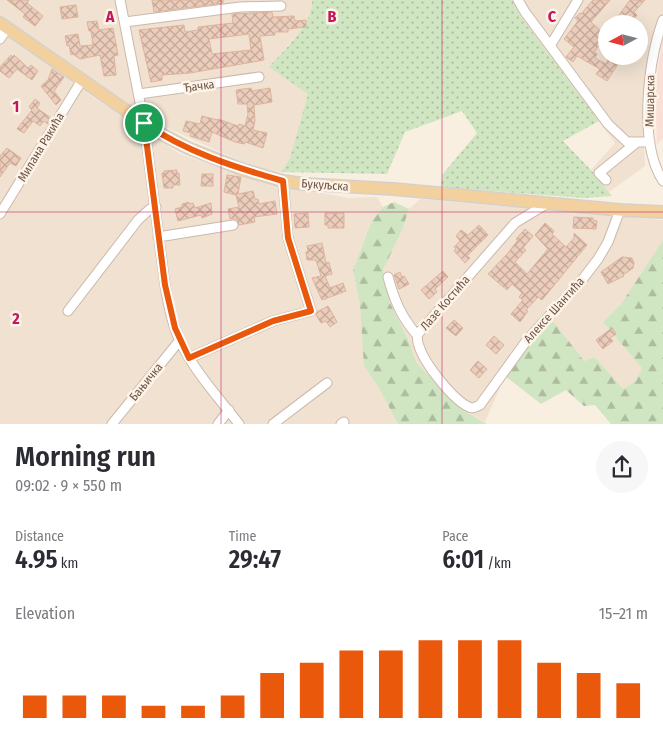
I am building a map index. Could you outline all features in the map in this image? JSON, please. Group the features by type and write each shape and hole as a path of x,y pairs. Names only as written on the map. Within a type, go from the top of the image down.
{"main road":[{"name":"Букуљска","path":"4,25 144,123 170,139 206,156 244,170 283,181 306,184 394,189 620,210 663,212"}],"street":[{"path":"120,0 144,123 156,207 158,238 170,309 180,340 189,358 239,424"},
{"path":"518,0 524,12 608,124 627,142 650,142"},
{"path":"550,46 578,0"},
{"path":"125,22 247,6 281,6"},
{"name":"Мишарска","path":"663,20 654,48 648,105 650,142 655,165 663,181"},
{"path":"0,39 4,25"},
{"name":"Ђачка","path":"139,94 259,77"},
{"name":"Милана Ракића","path":"0,214 82,80"},
{"path":"606,180 599,173 636,143"},
{"path":"189,358 273,321 311,311 288,238 283,181"},
{"name":"Лазе Костића","path":"480,405 475,408 469,408 445,388 421,352 418,344 418,335 515,222 548,202"},
{"path":"68,311 138,220 150,209 156,207"},
{"name":"Алексе Шантића","path":"480,405 527,340 598,260 608,242 620,210"},
{"path":"158,238 233,225"},
{"path":"388,277 395,301 404,320 418,335"},
{"name":"Бањичка","path":"112,424 180,340"},
{"path":"273,424 327,383"},
{"path":"218,424 229,410"}],"shaded area":[{"path":"0,0 312,0 313,6 306,24 280,55 308,94 290,158 281,172 254,167 154,122 0,17"},
{"path":"512,0 663,0 663,17 651,41 646,85 643,119 645,166 609,192 591,170 615,143 521,17"},
{"path":"0,28 93,97 180,154 248,178 348,198 377,197 383,207 372,221 353,270 360,306 364,366 379,388 398,424 0,424"},
{"path":"663,38 663,138 657,145 655,87"},
{"path":"420,199 663,220 663,240 621,304 603,322 642,368 636,381 623,389 595,357 584,361 505,376 485,422 464,411 416,362 408,339 390,303 383,270 402,230 409,209"}],"green space":[{"path":"312,0 512,0 521,17 599,121 563,141 591,170 612,196 583,198 441,187 442,175 477,133 462,111 405,132 387,174 281,172 290,158 308,94 269,67 297,36 309,17"},
{"path":"394,202 409,209 402,230 383,270 390,303 408,339 416,362 464,411 487,424 398,424 379,388 364,366 360,306 353,270 372,221 383,207"},
{"path":"663,240 663,424 611,424 595,405 584,406 566,390 541,404 505,376 528,344 552,320 584,361 595,357 623,389 636,381 642,368 603,322 621,304"}],"building":[{"path":"7,0 29,0 27,3 43,16 35,26 23,17 25,14"},
{"path":"152,0 223,0 223,3 154,12"},
{"path":"593,0 610,0 591,22 598,29 598,47 594,52 597,54 595,58 598,60 598,65 617,65 607,81 596,74 600,69 577,56 573,62 566,57 574,47 564,39 578,21 575,18"},
{"path":"630,0 645,0 634,12 637,15 619,15"},
{"path":"76,5 78,17 62,19 60,7"},
{"path":"272,12 273,17 294,16 295,21 306,20 306,27 288,29 288,32 275,32 275,35 260,36 264,60 190,73 162,75 162,80 151,82 139,30 184,25 185,32 198,30 198,27 233,23 232,14","holes":["249,34 251,50 212,54 209,39"]},
{"path":"97,21 99,30 113,28 118,55 114,56 116,75 104,76 100,55 80,59 73,54 71,55 69,45 67,46 65,36 78,34 80,46 93,45 91,31 89,31 87,22"},
{"path":"11,55 12,57 14,55 28,68 31,65 38,71 32,80 17,69 9,78 0,71 0,67"},
{"path":"52,69 64,77 54,91 61,100 56,105 41,86 48,80"},
{"path":"251,88 252,91 270,88 272,102 254,105 255,121 253,130 267,133 263,148 245,142 244,144 235,142 212,132 209,142 190,136 191,133 183,131 186,121 200,124 202,116 238,126 239,124 245,126 248,114 247,104 238,104 236,90"},
{"path":"35,99 40,103 37,108 51,118 47,124 44,121 40,126 33,121 24,133 17,129 32,110 29,107"},
{"path":"7,148 21,158 16,166 10,163 0,177 0,156"},
{"path":"177,170 180,185 173,185 173,188 164,188 162,173 164,171"},
{"path":"202,174 213,174 213,186 201,186"},
{"path":"227,175 241,177 238,194 253,191 255,199 258,199 259,204 275,201 277,214 254,217 255,222 239,225 237,219 230,219 228,209 239,207 236,195 224,192"},
{"path":"189,202 189,204 193,203 195,208 211,203 212,214 202,218 201,215 178,221 175,209"},
{"path":"308,213 309,227 295,228 294,214"},
{"path":"325,213 344,213 344,228 328,228 328,225 325,225"},
{"path":"574,217 593,218 593,220 597,221 596,229 573,228"},
{"path":"545,223 554,231 552,234 566,247 574,238 574,233 587,245 542,300 538,297 526,310 528,311 520,322 511,314 523,300 519,297 522,293 512,284 507,290 488,274 508,253 518,240 516,239 525,229 533,236 523,248 526,250 515,262 527,274 548,249 535,235"},
{"path":"479,225 488,235 467,256 470,258 465,263 454,251 456,249 454,247 460,241 456,236 461,230 468,235"},
{"path":"322,243 326,263 329,262 332,274 325,276 330,288 343,283 346,291 322,300 312,278 321,276 316,260 307,260 306,252 308,251 307,246"},
{"path":"622,257 632,258 633,268 624,276 608,284 601,272"},
{"path":"443,271 448,277 435,289 437,292 429,299 421,290"},
{"path":"400,272 409,284 399,289 394,275"},
{"path":"328,306 337,322 330,327 326,321 321,323 316,315 317,312"},
{"path":"454,320 463,328 456,336 446,328"},
{"path":"612,328 616,334 610,338 613,341 603,349 596,340"},
{"path":"494,336 504,345 496,354 486,345"},
{"path":"478,361 487,369 479,378 470,370"}],"route":[{"path":"144,123 170,139 206,156 244,170 283,181 288,238 311,311 273,321 189,358 175,328 165,285 144,123"}]}
